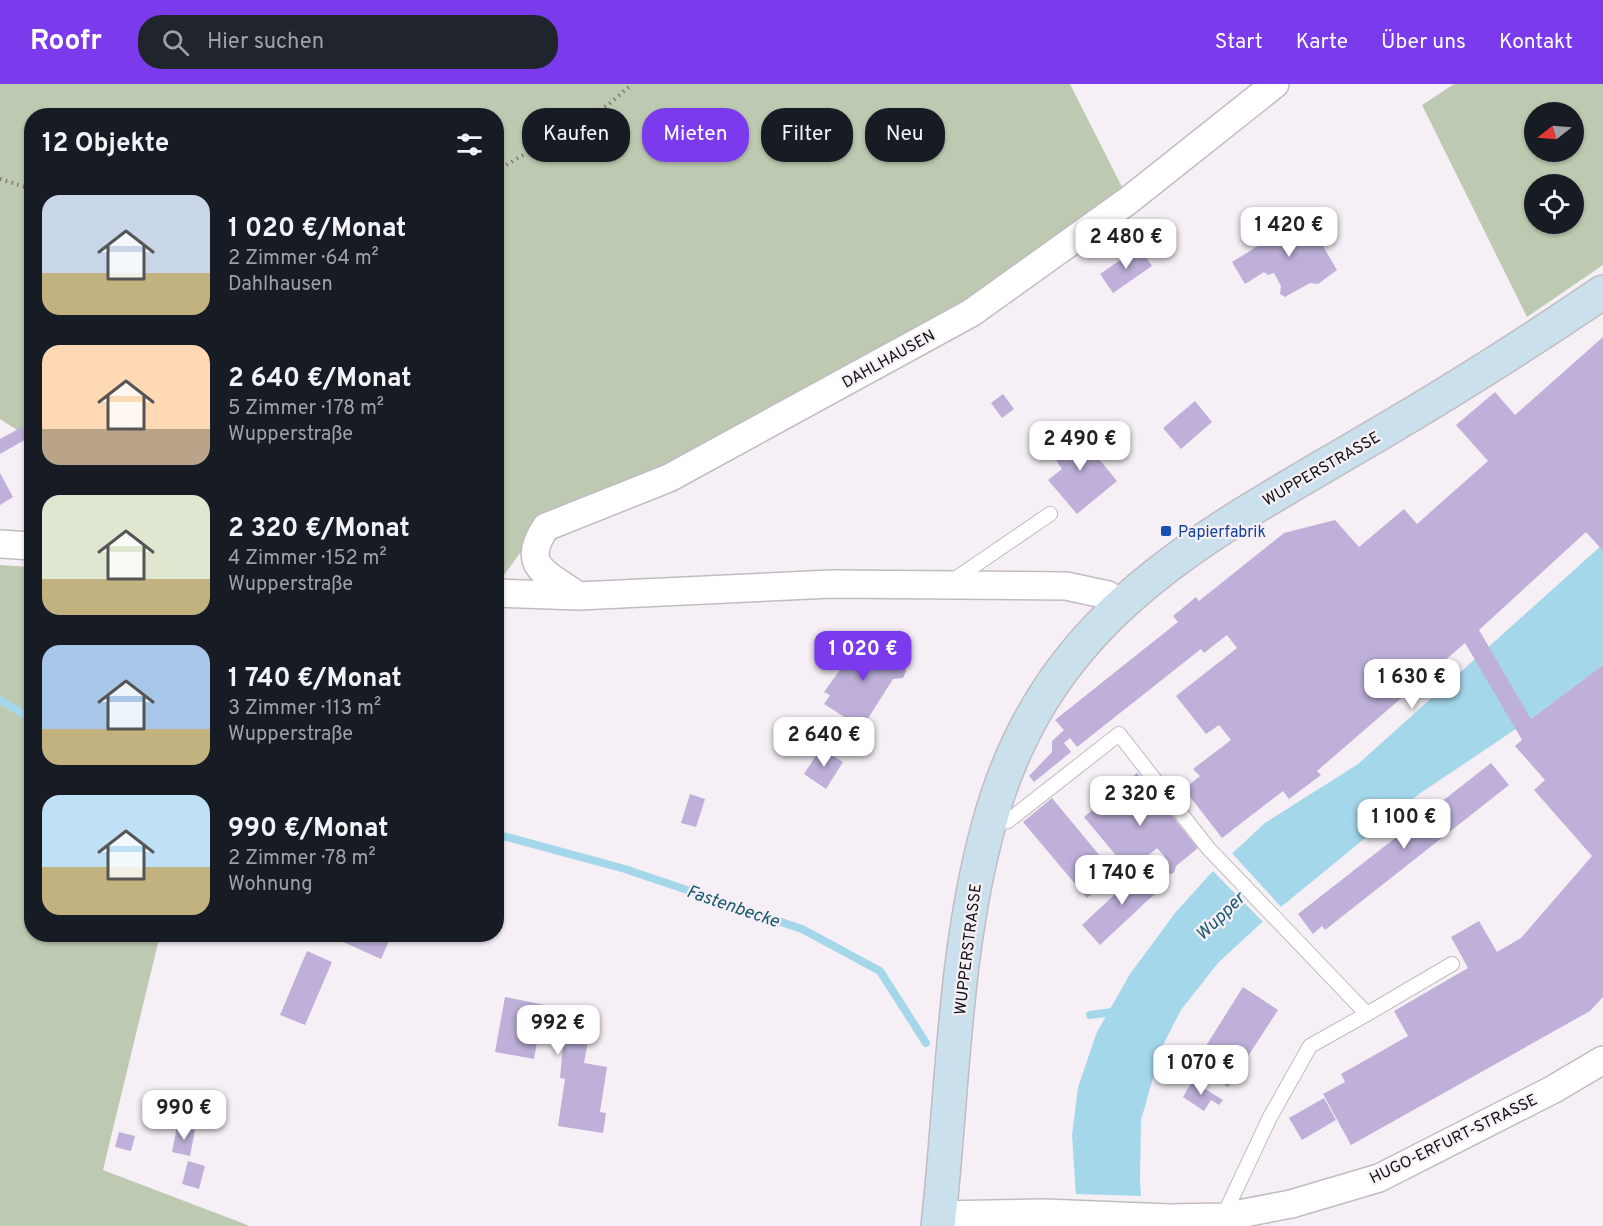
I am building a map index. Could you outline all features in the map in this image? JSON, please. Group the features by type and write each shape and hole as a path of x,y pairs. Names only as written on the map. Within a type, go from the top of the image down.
{"main road":[{"name":"WUPPERSTRASSE","path":"939,1220 971,900 988,825 1018,744 1044,695 1071,658 1121,604 1150,578 1211,533 1459,385 1603,292"}],"street":[{"name":"DAHLHAUSEN","path":"578,596 542,570 534,557 534,545 546,527 669,478 971,313 1129,200 1275,84"},
{"path":"0,544 24,546"},
{"path":"504,593 578,596 831,584 1066,586 1108,595 1121,604"},
{"name":"HUGO-ERFURT-STRASSE","path":"939,1220 1044,1213 1170,1218 1223,1216 1291,1204 1379,1178 1552,1090 1603,1060"}],"lane":[{"path":"945,585 1050,514"},
{"path":"988,825 1008,821 1119,734 1208,848 1367,1014"},
{"path":"1223,1216 1270,1117 1310,1046 1452,964"}],"path":[{"path":"504,166 608,105 632,84"},
{"path":"0,179 24,186"}],"green space":[{"path":"0,84 1070,84 1128,199 965,314 669,474 540,525 504,575 504,108 24,108 24,434 0,419"},
{"path":"1454,84 1603,84 1603,265 1527,317 1422,105"},
{"path":"0,565 24,567 24,942 158,942 103,1170 250,1226 0,1226"}],"water":[{"name":"Wupper","path":"1603,544 1603,665 1531,719 1419,794 1259,925 1218,963 1181,1010 1162,1047 1141,1120 1140,1181 1143,1226 1078,1226 1072,1135 1078,1087 1097,1032 1130,974 1175,913 1211,873 1265,823 1358,764"}],"pier":[{"path":"1230,851 1283,909 1265,924 1211,869"},
{"path":"1073,1194 1144,1196 1146,1226 1075,1226"}],"building":[{"path":"1306,217 1337,270 1318,284 1310,283 1285,297 1280,294 1281,286 1274,273 1268,275 1264,272 1245,284 1232,262 1271,238 1269,233 1291,220 1294,225"},
{"path":"1139,247 1152,266 1113,293 1100,274"},
{"path":"1603,337 1603,551 1586,532 1479,630 1531,719 1603,665 1603,997 1590,1011 1351,1145 1323,1094 1345,1082 1341,1074 1408,1036 1394,1011 1468,968 1451,937 1479,921 1497,952 1521,938 1592,856 1534,790 1545,780 1515,746 1522,740 1465,643 1317,771 1321,775 1289,799 1283,791 1222,838 1184,789 1200,776 1193,769 1231,740 1219,725 1206,734 1176,696 1237,648 1227,635 1204,653 1201,649 1077,747 1070,738 1064,743 1071,752 1034,782 1029,776 1052,752 1052,741 1064,730 1055,720 1178,622 1173,616 1196,597 1199,601 1284,533 1335,520 1359,547 1404,509 1417,524 1488,461 1456,425 1495,392 1515,415"},
{"path":"1003,394 1014,409 1002,418 991,403"},
{"path":"1195,401 1212,422 1181,449 1163,428"},
{"path":"1082,425 1096,442 1089,447 1117,481 1077,514 1048,480 1062,469 1054,457 1064,448 1060,443"},
{"path":"22,427 24,431 24,440 0,454 0,439"},
{"path":"0,473 13,497 0,505"},
{"path":"863,638 892,656 900,657 906,663 906,671 903,678 893,679 862,728 824,704 830,695 824,692"},
{"path":"821,748 843,762 826,789 804,774"},
{"path":"1491,763 1509,785 1325,930 1322,926 1313,934 1298,914"},
{"path":"1137,773 1198,848 1176,866 1174,873 1167,875 1160,872 1158,865 1165,857 1157,848 1129,871 1084,817"},
{"path":"690,794 705,799 696,827 681,823"},
{"path":"1052,798 1115,874 1087,898 1023,822"},
{"path":"1144,867 1162,887 1100,945 1082,925"},
{"path":"343,942 388,942 381,959"},
{"path":"307,951 332,962 305,1025 280,1015"},
{"path":"1243,987 1278,1010 1228,1087 1194,1065"},
{"path":"505,997 593,1015 584,1063 607,1067 600,1112 606,1113 603,1133 558,1126 565,1079 560,1078 563,1046 537,1042 534,1059 495,1052"},
{"path":"1192,1081 1223,1100 1219,1105 1211,1100 1204,1111 1183,1097"},
{"path":"1324,1098 1336,1120 1302,1140 1289,1118"},
{"path":"177,1127 195,1130 190,1156 172,1152"},
{"path":"119,1132 135,1136 131,1151 115,1147"},
{"path":"188,1161 205,1166 199,1189 182,1184"}],"waterway":[{"name":"Fastenbecke","path":"0,700 24,714"},
{"name":"Fastenbecke","path":"504,836 625,869 802,929 880,971 926,1043"},
{"name":"Fastenbecke","path":"1090,1015 1119,1011"}],"place":[{"name":"Papierfabrik","path":"1166,531"}]}
